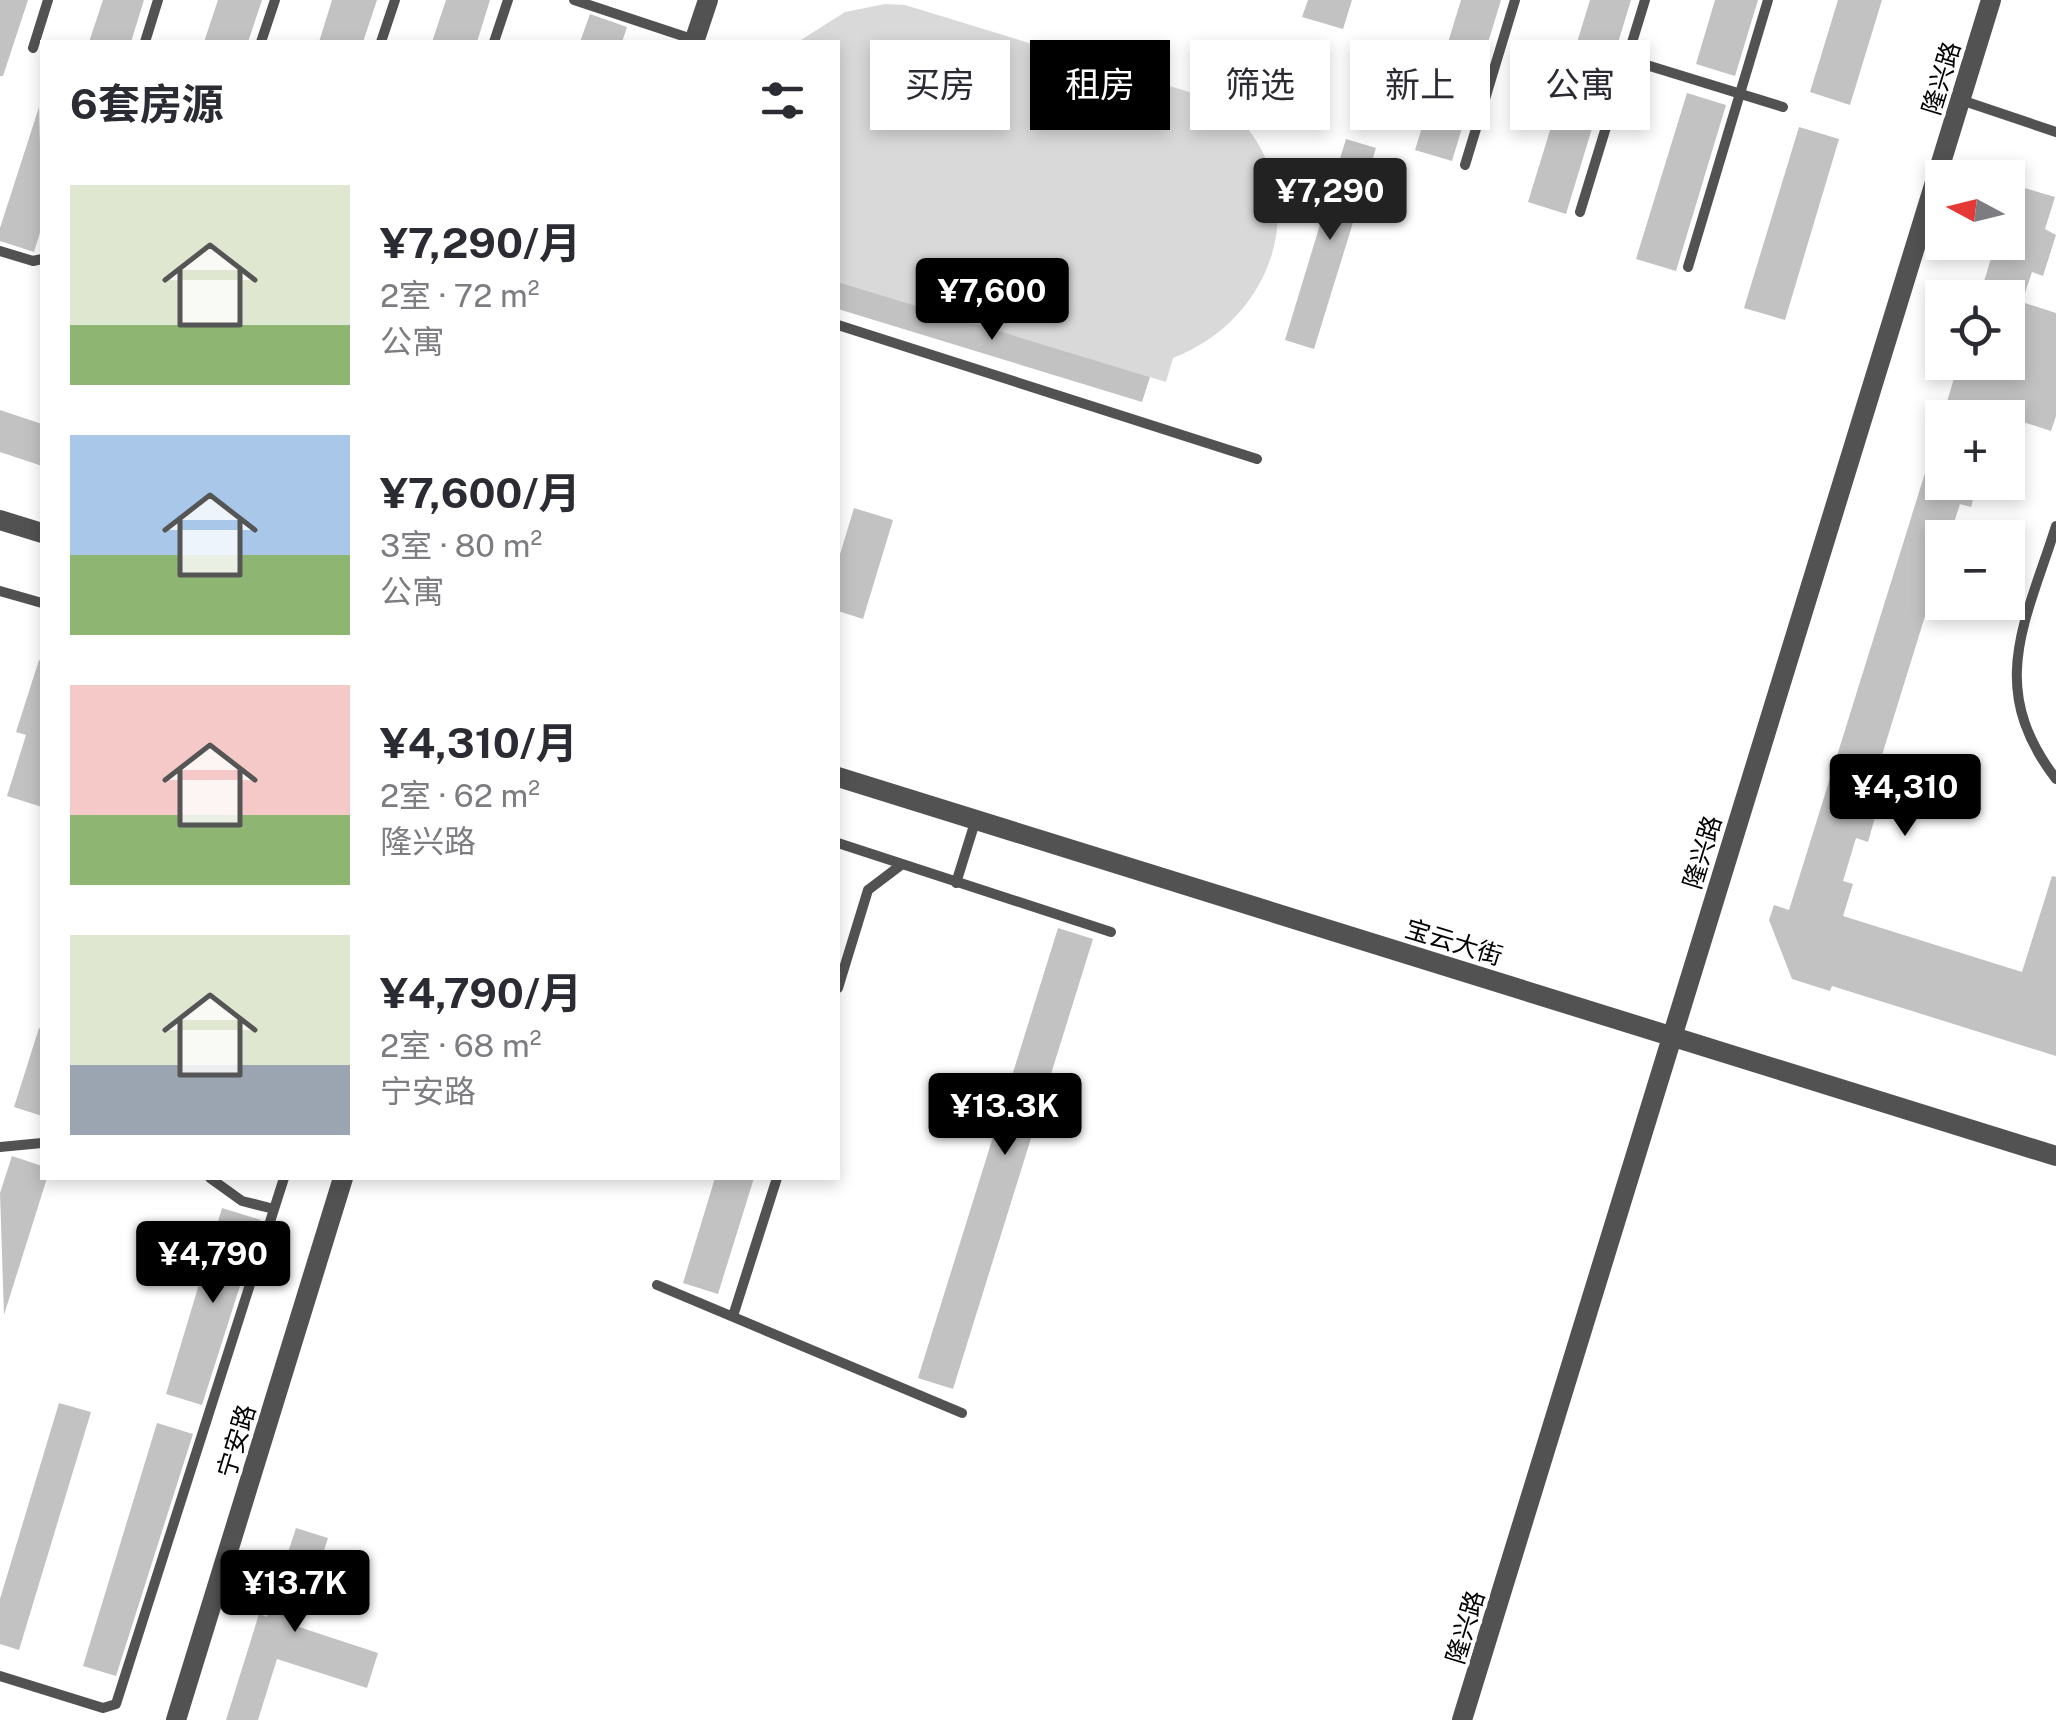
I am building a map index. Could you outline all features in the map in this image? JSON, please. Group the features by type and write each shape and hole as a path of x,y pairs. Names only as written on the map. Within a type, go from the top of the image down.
{"street":[{"path":"695,40 708,0"},
{"name":"隆兴路","path":"1462,1720 1991,0"},
{"path":"0,520 40,532"},
{"name":"宝云大街","path":"840,778 2056,1156"},
{"name":"宁安路","path":"176,1720 342,1180"}],"lane":[{"path":"32,48 48,0"},
{"path":"145,40 158,0"},
{"path":"262,40 275,0"},
{"path":"382,40 395,0"},
{"path":"495,40 508,0"},
{"path":"574,0 692,40"},
{"path":"1465,165 1515,0"},
{"path":"1632,40 1645,0"},
{"path":"1688,267 1768,0"},
{"path":"1650,66 1782,107"},
{"path":"1960,100 2056,132"},
{"path":"1580,212 1605,130"},
{"path":"0,250 34,261 40,259"},
{"path":"840,326 1256,458"},
{"path":"2056,526 2018,646 2015,675 2018,709 2042,760 2056,779"},
{"path":"1,596 40,603"},
{"path":"956,883 976,820"},
{"path":"840,844 1111,932"},
{"path":"840,981 868,890 901,865"},
{"path":"0,1147 40,1143"},
{"path":"213,1180 242,1200 274,1209"},
{"path":"0,1676 103,1708 116,1704 283,1180"},
{"path":"733,1316 776,1180"},
{"path":"658,1284 962,1413"}],"shaded area":[{"path":"885,4 905,5 1030,43 1030,130 1170,130 1170,86 1190,92 1190,130 1248,130 1265,157 1276,191 1277,225 1270,259 1256,290 1234,318 1206,341 1173,358 1166,382 840,283 840,40 801,40 845,12"}],"building":[{"path":"0,0 28,0 3,76 0,76"},
{"path":"103,0 144,0 132,40 90,40"},
{"path":"218,0 262,0 249,40 205,40"},
{"path":"332,0 377,0 364,40 320,40"},
{"path":"446,0 490,0 478,40 433,40"},
{"path":"1308,0 1352,0 1343,29 1302,17"},
{"path":"1461,0 1501,0 1489,40 1449,40"},
{"path":"1590,0 1631,0 1619,40 1578,40"},
{"path":"1715,0 1758,0 1735,76 1696,64"},
{"path":"1838,0 1882,0 1850,105 1810,92"},
{"path":"590,14 627,27 623,40 581,40"},
{"path":"1687,93 1726,105 1676,271 1636,259"},
{"path":"39,107 40,232 34,252 0,241 0,228"},
{"path":"1799,127 1839,139 1785,320 1744,308"},
{"path":"1421,130 1461,130 1452,161 1415,150"},
{"path":"1550,130 1592,130 1566,214 1528,202"},
{"path":"1346,139 1376,148 1314,349 1285,340"},
{"path":"2025,188 2055,197 2045,229 2056,235 2043,276 2032,272 2025,293 2025,280 1984,280 1991,260 2025,260"},
{"path":"840,283 1150,377 1142,402 840,310"},
{"path":"2025,303 2056,313 2056,416 2051,431 2025,423 2025,400 1947,400 1954,380 2025,380"},
{"path":"0,410 40,423 40,465 0,452"},
{"path":"1925,473 1925,500 1973,500 1971,507 1960,504 1955,520 1925,520 1925,616 1865,810 1876,814 1868,842 1856,838 1843,881 1853,884 1843,916 2022,972 2052,876 2056,877 2056,1056 1832,986 1830,991 1792,979 1769,920 1774,905 1789,910"},
{"path":"854,508 893,520 863,619 840,612 840,554"},
{"path":"39,660 40,806 7,796 26,735 16,732"},
{"path":"1058,928 1093,939 953,1389 918,1378"},
{"path":"39,1028 40,1115 14,1107"},
{"path":"12,1156 40,1165 40,1180 46,1180 4,1315 0,1193"},
{"path":"714,1180 753,1180 718,1294 683,1283"},
{"path":"222,1208 261,1220 202,1405 166,1394"},
{"path":"59,1403 91,1412 19,1650 0,1644 0,1599"},
{"path":"157,1423 193,1434 116,1676 83,1666"},
{"path":"296,1528 328,1538 299,1627 378,1653 367,1688 277,1659 258,1720 226,1720 259,1614 267,1617"}]}
